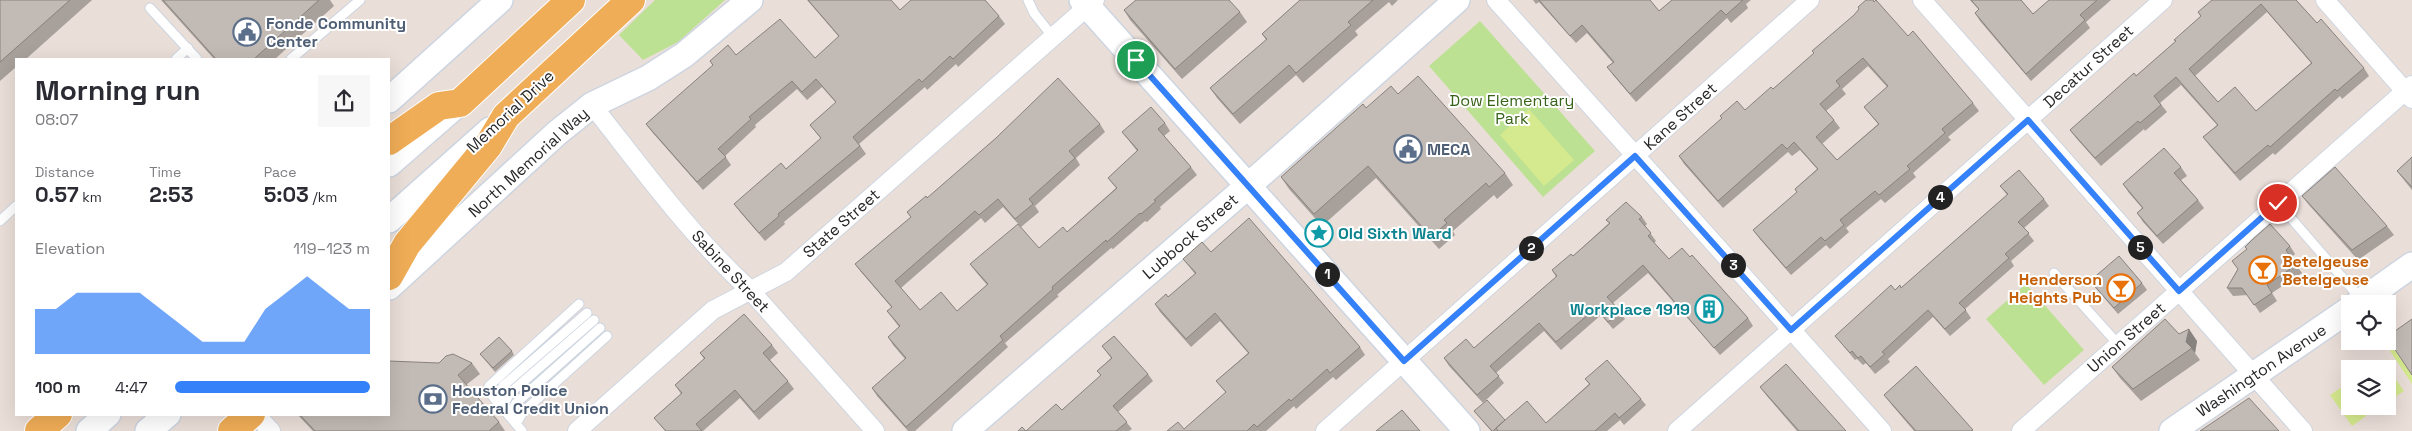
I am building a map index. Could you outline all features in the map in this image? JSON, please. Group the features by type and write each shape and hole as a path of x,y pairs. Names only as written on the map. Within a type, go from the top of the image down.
{"main road":[{"path":"390,140 439,106 460,102 571,0"},
{"name":"Memorial Drive","path":"506,116 631,0"},
{"path":"390,274 407,244 488,146 506,116"},
{"path":"39,431 56,416"},
{"path":"232,431 249,416"}],"street":[{"path":"390,99 500,0"},
{"name":"North Memorial Way","path":"390,286 557,133 592,105 648,78 684,55 750,0"},
{"name":"Lubbock Street","path":"965,431 1248,186 1458,0"},
{"path":"1496,0 1791,330 1875,427"},
{"name":"Kane Street","path":"1325,431 1810,0"},
{"path":"1922,0 2303,431"},
{"name":"Decatur Street","path":"1677,431 2162,0"},
{"path":"2325,0 2410,92"},
{"path":"1088,2 1248,186 1467,431"},
{"name":"State Street","path":"577,431 713,310 786,272 1053,37 1088,2"},
{"name":"Union Street","path":"2021,431 2278,203 2410,92"},
{"path":"390,163 460,102"},
{"name":"Sabine Street","path":"592,105 684,220 727,269 750,290 875,431"},
{"name":"Memorial Drive","path":"390,219 506,116"},
{"name":"Washington Avenue","path":"2369,295 2412,265"},
{"name":"Washington Avenue","path":"2172,431 2341,315"},
{"path":"89,431 105,416"},
{"path":"148,431 166,416"},
{"path":"258,416 271,431"}],"lane":[{"path":"292,58 360,0"},
{"path":"1028,0 1034,13 1053,37"},
{"path":"150,8 196,58"},
{"path":"177,58 188,48"},
{"path":"2278,203 2349,295"},
{"path":"0,221 15,207"},
{"path":"2054,273 2118,344"},
{"path":"519,427 490,392 489,386 492,381 579,304"},
{"path":"499,404 503,386 587,313"},
{"path":"499,404 594,320"},
{"path":"509,416 516,403 600,328"},
{"path":"519,427 523,412 607,336"}],"green space":[{"path":"655,0 725,0 678,42 643,60 619,35"},
{"name":"Dow Elementary Park","path":"1480,21 1595,151 1543,197 1429,66"},
{"path":"1529,109 1574,160 1544,186 1500,135"},
{"path":"2026,284 2084,350 2044,385 1986,319"},
{"path":"2395,350 2412,375 2412,384 2396,360 2390,351"},
{"path":"2396,380 2404,391 2396,396"},
{"path":"2341,388 2341,410 2330,395"},
{"path":"2344,415 2365,415 2366,416 2352,426"}],"building":[{"path":"0,0 70,0 0,62"},
{"name":"Fonde Community Center","path":"163,0 319,0 255,58 215,58"},
{"path":"808,0 891,0 900,10 911,0 985,0 999,16 953,59 950,56 922,82 919,79 853,137 860,146 778,214 779,216 759,233 734,204 781,163 786,169 821,138 810,125 836,102 816,79 802,92 792,81 749,117 751,119 718,149 726,157 697,182 646,124 713,65 710,61 728,45 736,55 780,19 815,58 839,36"},
{"path":"1136,0 1229,0 1240,12 1175,69 1124,10"},
{"path":"1300,0 1373,0 1348,22 1351,25 1296,73 1289,65 1233,114 1210,88 1267,39 1262,34"},
{"path":"1539,0 1650,0 1659,11 1672,0 1743,0 1726,15 1721,10 1630,94 1607,67 1614,62 1582,25 1570,36"},
{"path":"1866,0 1873,0 1874,2 1876,0 1908,36 1913,31 1973,103 1942,129 1945,133 1907,166 1910,169 1879,195 1875,191 1840,220 1844,225 1825,241 1821,237 1786,268 1753,230 1797,192 1795,189 1818,169 1794,142 1787,149 1782,144 1718,201 1679,156 1722,118 1720,116 1737,101 1745,110 1771,87 1773,89 1814,53 1812,51 1854,15 1859,9 1858,7","holes":["1863,58 1888,86 1864,107 1879,124 1837,160 1816,137 1834,120 1820,104 1840,86 1836,81"]},
{"path":"1971,0 2021,0 2033,14 2049,0 2097,0 2080,15 2085,20 2026,74 1975,13 1979,9"},
{"path":"2212,0 2296,0 2317,23 2321,19 2364,68 2337,91 2335,89 2270,147 2268,145 2235,173 2203,137 2218,125 2176,77 2154,96 2161,105 2140,123 2138,121 2095,158 2070,130 2134,73 2136,76 2176,41 2174,40 2201,16 2198,12","holes":["2261,4 2312,63 2256,111 2235,87 2218,102 2189,69"]},
{"name":"MECA","path":"1418,76 1505,173 1489,187 1486,183 1444,220 1447,223 1431,237 1368,166 1314,214 1281,177 1363,104 1366,108 1391,86 1398,94"},
{"path":"1058,78 1100,124 1069,151 1075,158 1029,199 1033,204 1015,219 998,199 979,215 975,211 895,281 920,310 941,292 957,311 988,284 970,264 1018,224 1039,248 1063,227 1067,232 1117,188 1108,178 1138,150 1122,132 1151,107 1165,123 1158,129 1191,167 1141,214 1107,242 1106,240 1052,287 1053,289 1000,336 1003,340 906,427 872,388 906,358 888,337 900,326 887,311 892,307 855,264 911,217 907,212 926,196 927,198 996,138"},
{"path":"2164,148 2181,167 2174,173 2198,200 2157,236 2137,213 2143,208 2123,184"},
{"path":"2412,157 2412,187 2397,171"},
{"path":"2335,167 2387,226 2352,250 2302,196"},
{"path":"2019,170 2044,199 2018,222 2029,233 2005,254 2009,258 1959,303 1966,310 1945,329 1928,310 1882,352 1885,354 1870,367 1861,356 1858,358 1852,351 1850,353 1835,336 1891,285 1895,290 1900,285 1901,288 2008,194 2000,186"},
{"path":"1626,202 1642,217 1639,219 1651,233 1648,236 1669,259 1682,248 1690,257 1692,255 1748,318 1714,348 1643,265 1607,297 1620,311 1608,322 1596,308 1556,342 1539,323 1490,366 1499,376 1477,395 1444,358 1466,339 1474,348 1557,276 1552,270 1571,254 1573,256 1608,225 1610,223 1606,220"},
{"path":"1249,218 1360,347 1330,373 1327,369 1291,401 1289,399 1257,427 1254,424 1247,431 1167,431 1178,422 1184,429 1226,392 1216,381 1249,353 1215,313 1186,339 1155,304 1166,294 1168,297 1196,273 1183,259 1202,242 1211,252"},
{"name":"Betelgeuse Betelgeuse","path":"2270,224 2290,246 2286,250 2296,265 2267,285 2272,293 2254,305 2242,288 2227,288 2238,269 2232,261 2247,249 2245,247"},
{"name":"Henderson Heights Pub","path":"2119,256 2142,283 2114,308 2090,281"},
{"path":"744,314 772,345 763,353 788,381 754,412 735,390 696,424 702,431 666,431 654,418 682,393 675,385 705,358 700,353"},
{"path":"2165,319 2179,334 2189,329 2186,342 2192,348 2133,389 2112,367"},
{"path":"2412,319 2412,375 2395,350 2396,330"},
{"path":"1114,336 1148,374 1113,406 1127,422 1116,431 1026,431 1056,404 1062,410 1101,375 1097,371 1112,358 1102,346"},
{"path":"499,337 512,351 493,368 480,354"},
{"name":"Houston Police Federal Credit Union","path":"453,354 472,363 458,375 499,422 489,431 315,431 301,416 390,416 390,361 439,363 446,356"},
{"path":"1607,360 1641,399 1619,418 1615,413 1595,431 1498,431 1496,428 1527,401 1546,423 1590,384 1585,379"},
{"path":"1786,364 1846,431 1799,431 1760,387"},
{"path":"1916,366 1973,430 1916,431 1884,395"},
{"path":"2249,398 2279,431 2200,431"},
{"path":"1487,400 1505,420 1493,431 1474,411"},
{"path":"1402,410 1420,431 1376,431"},
{"path":"1022,427 1026,431 1018,431"}],"place":[{"name":"Fonde Community Center","path":"247,32"},
{"name":"MECA","path":"1408,149"},
{"name":"Old Sixth Ward","path":"1319,233"},
{"name":"Betelgeuse Betelgeuse","path":"2263,270"},
{"name":"Henderson Heights Pub","path":"2121,288"},
{"name":"Workplace 1919","path":"1709,309"},
{"name":"Houston Police Federal Credit Union","path":"433,399"}],"route":[{"path":"1136,60 1404,361 1635,156 1791,330 2028,120 2179,291 2278,203"}]}
